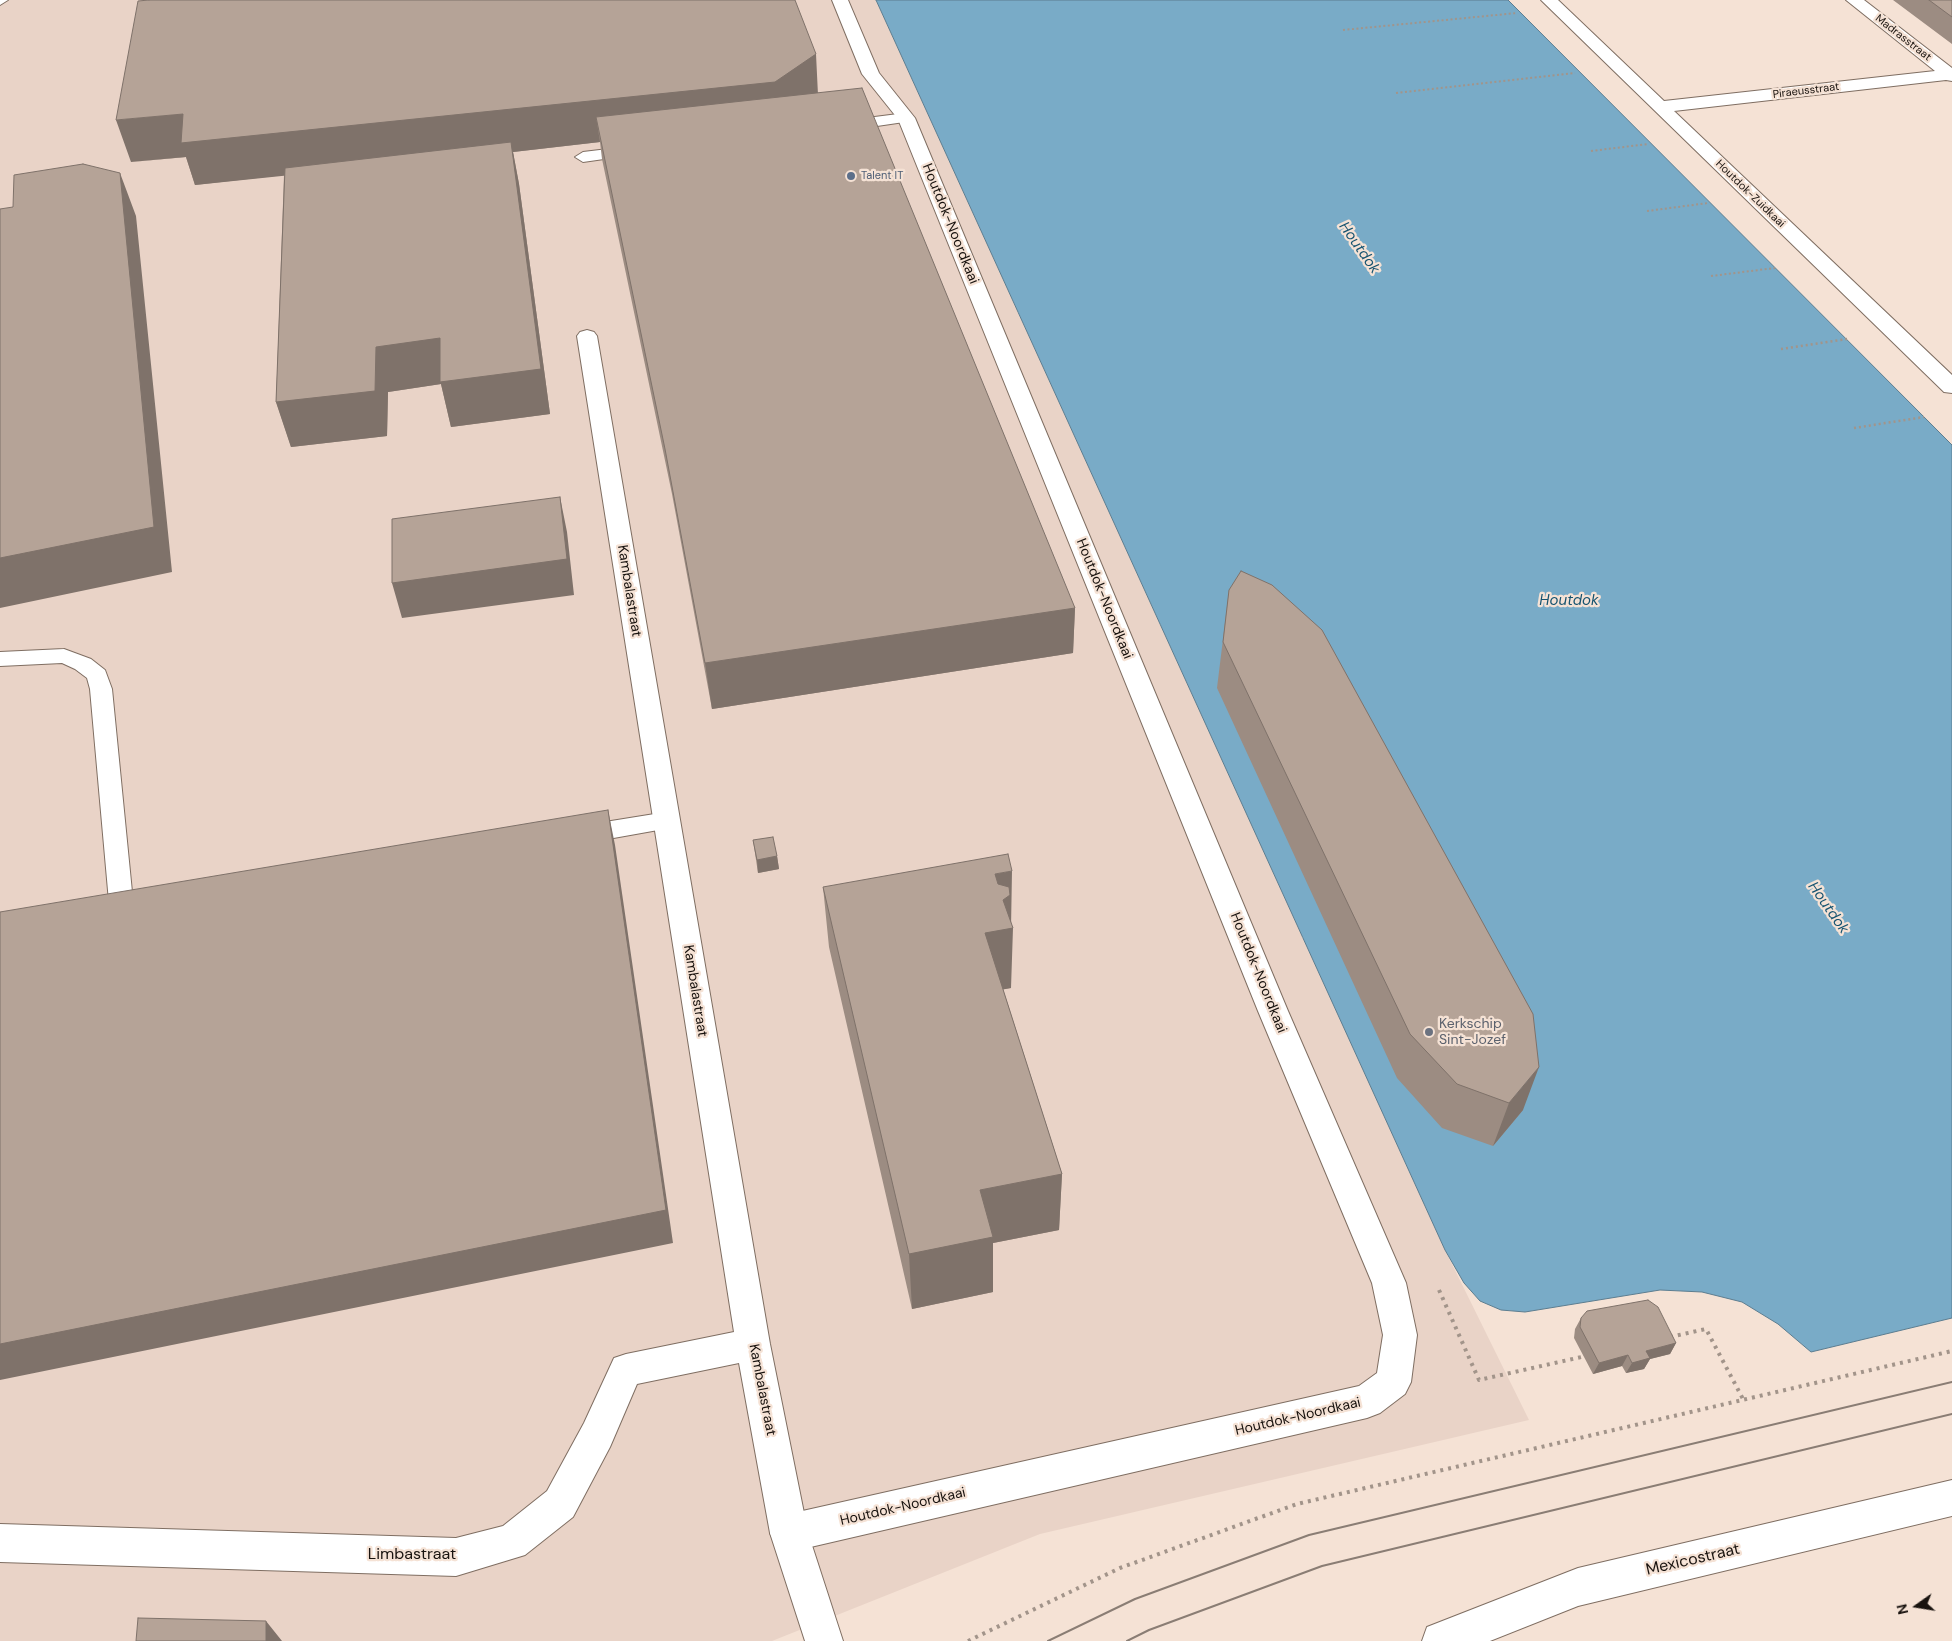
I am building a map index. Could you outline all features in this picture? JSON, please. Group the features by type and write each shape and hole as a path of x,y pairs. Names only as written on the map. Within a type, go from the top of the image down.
{"street":[{"name":"Houtdok-Noordkaai","path":"789,1533 1367,1401 1393,1382 1400,1335 1389,1283 1266,992 906,118 871,74 840,0"},
{"name":"Houtdok-Zuidkaai","path":"1549,0 1952,387"},
{"name":"Madrasstraat","path":"1854,0 1951,75"},
{"name":"Piraeusstraat","path":"1660,107 1951,75"},
{"name":"Kambalastraat","path":"587,336 753,1344 789,1533 824,1641"},
{"name":"Limbastraat","path":"0,1543 456,1558 512,1542 560,1504 597,1435 626,1370 753,1344"},
{"name":"Mexicostraat","path":"1456,1638 1578,1587 1952,1498"}],"lane":[{"path":"831,127 906,118"},
{"path":"583,157 650,149"},
{"path":"0,659 64,656 84,664 97,675 101,689 122,913 152,908"},
{"path":"560,839 667,821"}],"path":[{"path":"1343,30 1520,13"},
{"path":"1396,92 1580,73"},
{"path":"1591,151 1651,143"},
{"path":"1647,211 1711,202"},
{"path":"1711,276 1776,268"},
{"path":"1781,349 1848,339"},
{"path":"1854,428 1924,417"},
{"path":"1435,1281 1478,1380 1592,1354"},
{"path":"1668,1337 1706,1328 1744,1399"},
{"path":"968,1641 1120,1568 1297,1504 1952,1351"}],"shaded area":[{"path":"0,0 876,0 1445,1250 1529,1420 1040,1534 772,1641 0,1641"}],"water":[{"name":"Houtdok","path":"876,0 1508,0 1952,445 1952,1318 1811,1352 1778,1324 1742,1302 1702,1292 1660,1290 1525,1312 1501,1310 1480,1301 1464,1283 1445,1250"}],"building":[{"path":"795,0 816,54 775,82 181,143 183,114 116,120 138,1"},
{"path":"1929,0 1952,0 1952,17"},
{"path":"862,88 1075,608 705,663 665,449 596,117"},
{"path":"511,142 541,369 440,382 440,338 376,347 375,391 276,402 285,168"},
{"path":"83,164 120,173 154,527 0,558 0,209 13,207 14,175"},
{"path":"560,497 567,559 392,583 392,519"},
{"name":"Kerkschip Sint-Jozef","path":"1241,571 1272,585 1322,630 1533,1014 1539,1067 1509,1103 1457,1084 1410,1034 1223,642 1229,590"},
{"path":"608,810 666,1210 0,1344 0,912"},
{"path":"773,837 777,856 757,860 753,840"},
{"path":"1008,854 1012,871 995,874 998,884 1009,887 1010,895 1003,900 1013,928 985,933 1062,1174 980,1190 993,1237 909,1254 823,887"},
{"path":"1648,1300 1658,1307 1676,1343 1646,1351 1650,1358 1632,1363 1628,1355 1599,1363 1580,1327 1581,1318 1587,1311"},
{"path":"138,1618 266,1621 266,1641 136,1641"}],"tram line":[{"path":"1048,1641 1135,1599 1309,1535 1952,1382"},
{"path":"1127,1641 1149,1630 1322,1566 1952,1414"}],"place":[{"name":"Talent IT","path":"851,176"},
{"name":"Kerkschip Sint-Jozef","path":"1429,1032"}]}
